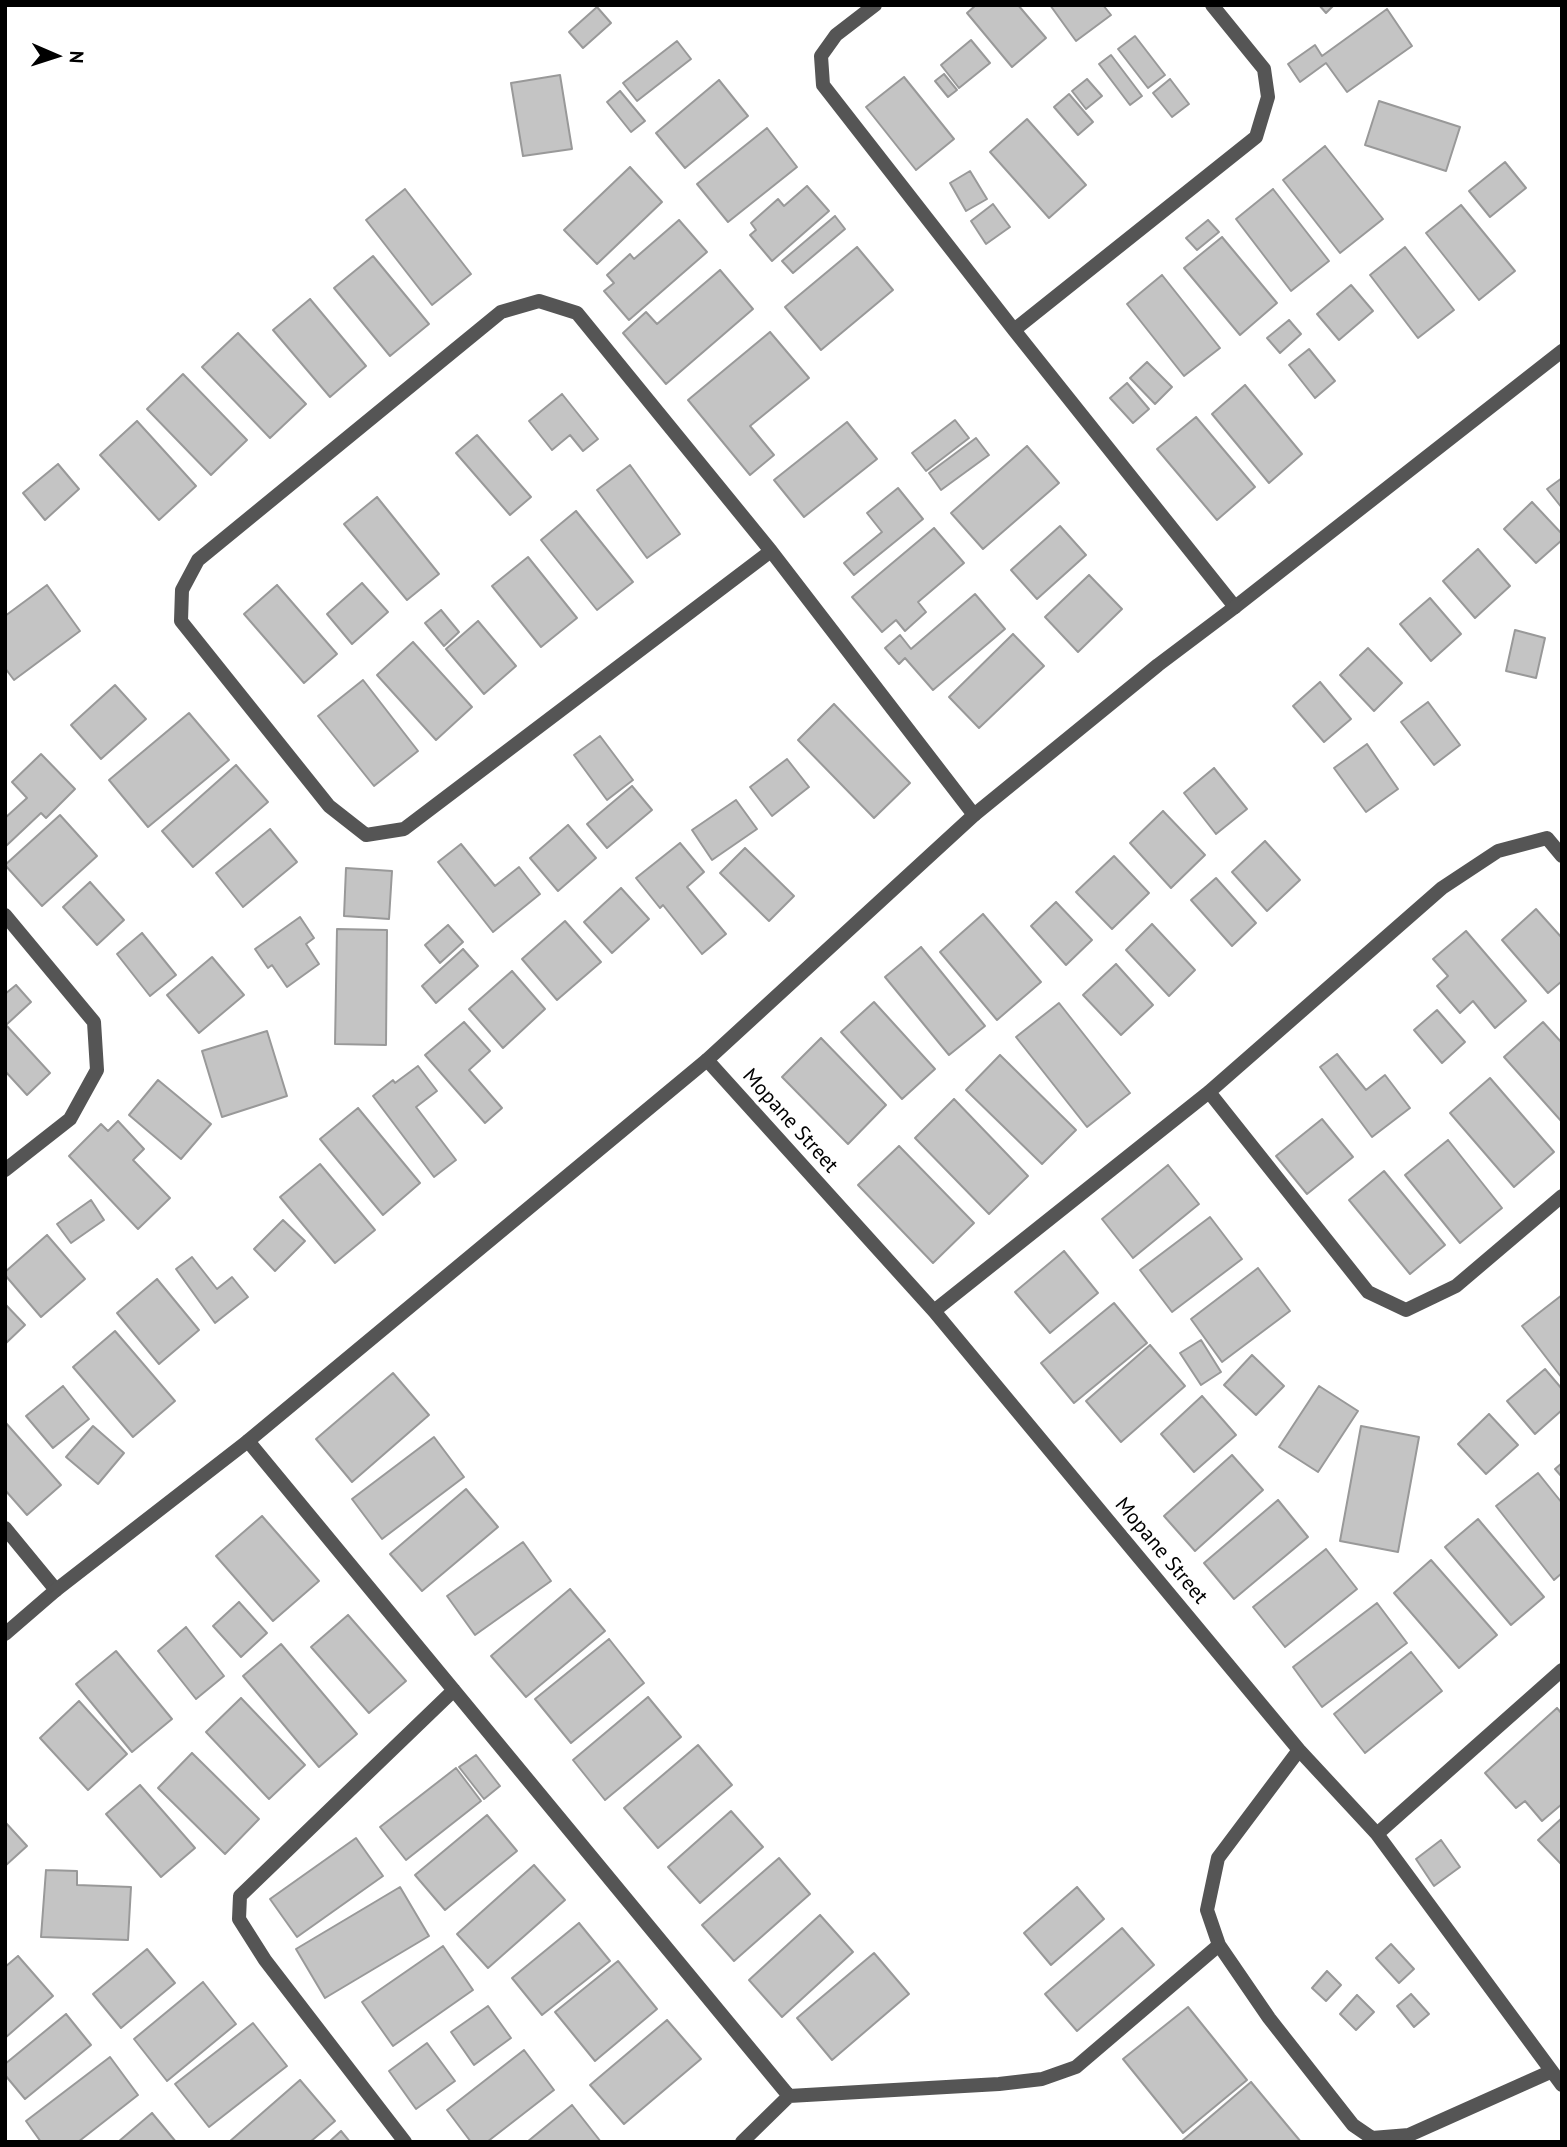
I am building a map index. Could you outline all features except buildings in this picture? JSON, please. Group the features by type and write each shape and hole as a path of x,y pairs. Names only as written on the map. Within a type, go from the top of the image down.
{"street":[{"path":"875,5 836,35 821,56 823,85 1235,607"},
{"path":"1014,330 1256,137 1268,97 1264,69 1212,5"},
{"path":"771,551 404,829 366,835 329,806 181,621 181,590 198,559 501,312 539,301 577,313 771,551 974,815"},
{"path":"5,1634 56,1590 248,1441 707,1060 974,815 1158,665 1561,354"},
{"path":"934,1311 1209,1092 1442,888 1498,851 1547,838 1562,856"},
{"path":"5,915 94,1022 97,1070 70,1119 5,1170"},
{"name":"Mopane Street","path":"707,1060 934,1311 1299,1750 1377,1834 1562,2085"},
{"path":"1209,1092 1368,1292 1406,1310 1455,1286 1562,1196"},
{"path":"248,1441 789,2096"},
{"path":"5,1528 56,1590"},
{"path":"1377,1834 1562,1670"},
{"path":"405,2142 265,1960 239,1919 240,1896 454,1689"},
{"path":"1299,1750 1218,1858 1207,1910 1219,1945 1269,2018 1353,2125 1372,2138 1409,2135 1550,2072"},
{"path":"742,2142 789,2096 999,2084 1042,2079 1076,2067 1219,1945"}]}
